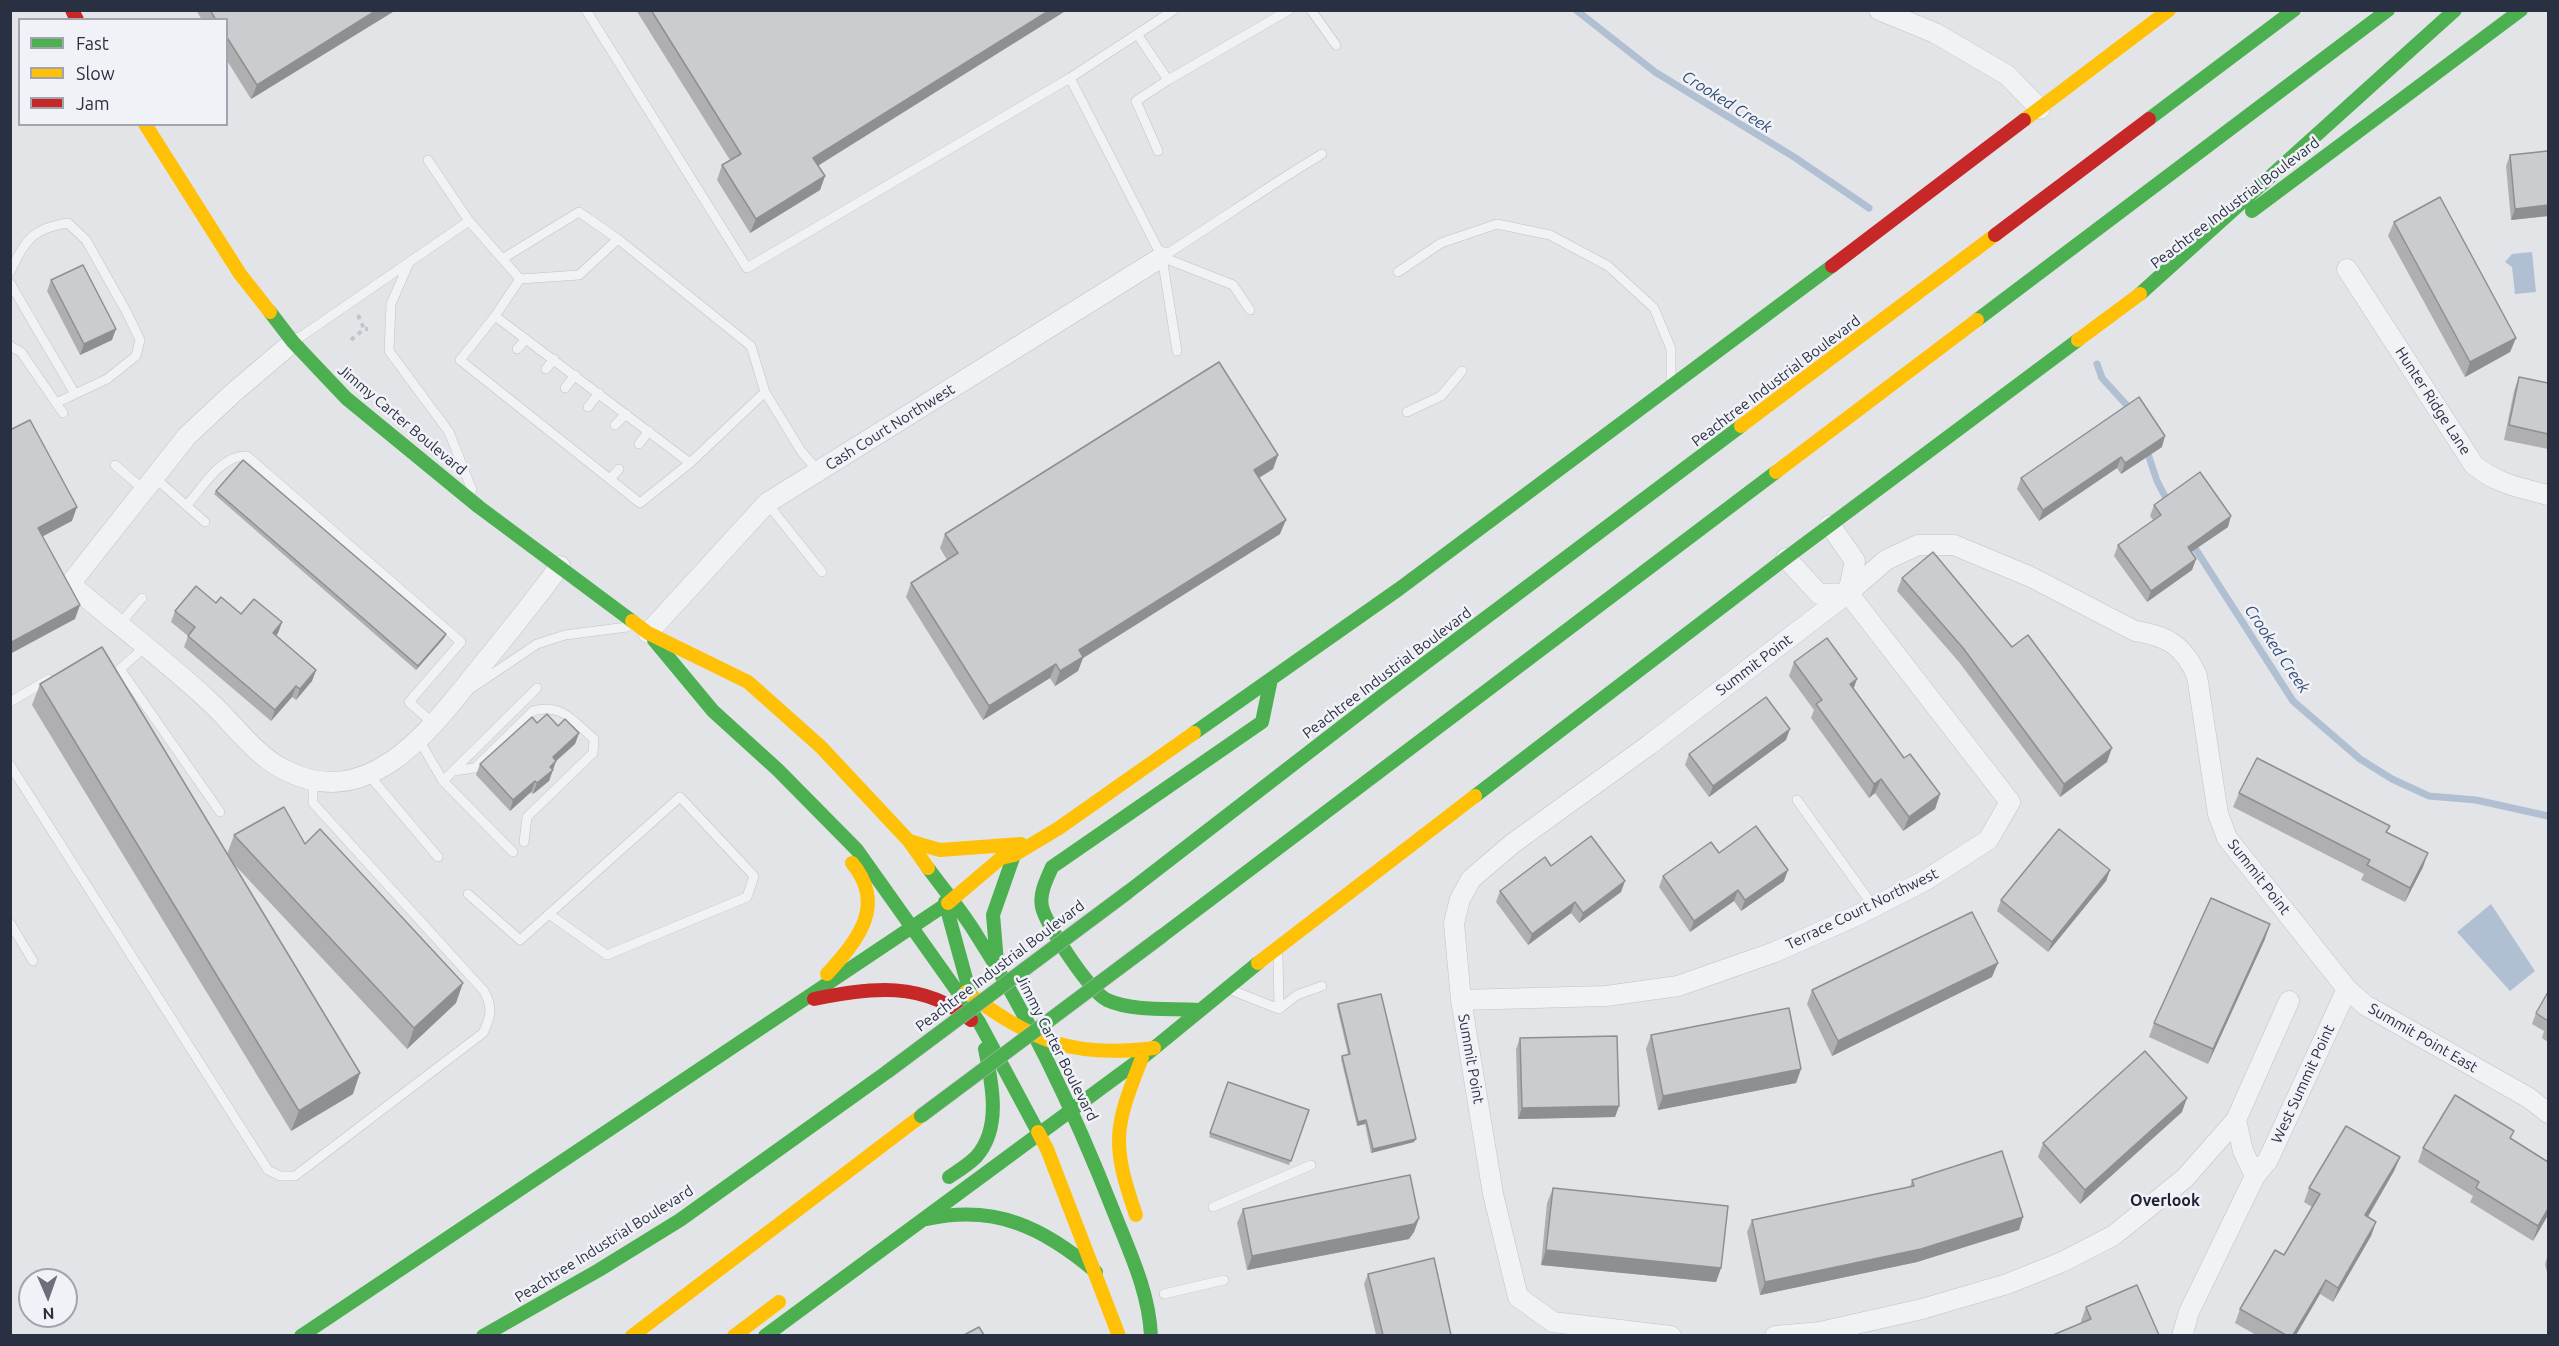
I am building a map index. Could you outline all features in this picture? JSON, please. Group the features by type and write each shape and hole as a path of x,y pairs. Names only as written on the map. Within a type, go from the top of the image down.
{"main road":[{"path":"301,1335 913,927 949,902 1001,858 1014,855 1036,843 1408,582 2169,10"},
{"name":"Peachtree Industrial Boulevard","path":"483,1335 599,1270 680,1220 886,1072 1128,892 1383,695 2294,10"},
{"path":"632,1335 2388,10"},
{"path":"2140,294 2455,10"},
{"name":"Peachtree Industrial Boulevard","path":"765,1335 1039,1133 1054,1114 1071,1110 1142,1058 1225,988 1786,558 2521,10"},
{"name":"Jimmy Carter Boulevard","path":"146,126 240,274 293,342 346,398 479,507 643,629 748,681 821,747 909,841 934,874 949,902 998,969 1037,1038 1085,1142 1146,1298 1152,1335"},
{"name":"Jimmy Carter Boulevard","path":"643,629 713,711 778,770 857,850 950,980 980,1027"},
{"path":"1198,1010 1122,1004 1103,999 1056,938 1041,908 1042,889 1052,867 1262,722 1271,679"},
{"path":"713,711 751,762 837,843 865,880 868,899 867,915 849,951 800,1002"},
{"path":"909,841 940,850 1036,843"},
{"path":"1014,855 993,915 998,969 1039,1133"},
{"path":"939,1185 977,1156 989,1133 994,1111 993,1091 980,1027 970,995 949,902"},
{"path":"950,980 1013,1025 1037,1038 1068,1048 1102,1053 1132,1052 1154,1048"},
{"path":"800,1002 870,990 921,994 945,1001 963,1012 980,1027 992,1044 1039,1133 1097,1274 1119,1335"},
{"path":"992,1044 1027,1078"},
{"path":"1140,1228 1122,1174 1118,1149 1127,1098 1142,1058"},
{"path":"1054,1114 1085,1142"},
{"path":"922,1221 942,1214 982,1213 1002,1216 1051,1238 1076,1254 1097,1274"},
{"path":"1162,1289 1167,1313"},
{"path":"734,1335 786,1297"}],"street":[{"path":"1879,10 1935,33 2007,75 2040,109"},
{"name":"Cash Court Northwest","path":"643,629 767,503 1162,257"},
{"name":"Hunter Ridge Lane","path":"2347,269 2474,465 2489,477 2504,484 2548,495"},
{"path":"293,342 187,436 70,584 208,700 267,759 292,774 313,780 336,782 368,774 390,764 434,724 560,567"},
{"path":"1786,558 1819,594 1848,593 1855,561 1830,525"},
{"name":"Summit Point","path":"1552,1329 1518,1297 1493,1194 1461,1000 1454,923 1460,899 1471,879 1512,844 1650,745 1848,593 1886,560 1918,545 1954,545 2031,577 2135,631 2151,634 2173,643 2189,658 2197,676 2218,814 2227,838 2313,945"},
{"name":"Terrace Court Northwest","path":"1461,1000 1606,996 1678,986 1775,952 1874,907 1926,880 1988,840 2010,802 1848,593"},
{"name":"Summit Point East","path":"2313,945 2347,989 2365,1005 2529,1098 2548,1113"},
{"name":"West Summit Point","path":"2182,1335 2189,1312 2255,1176 2268,1160 2347,989"},
{"path":"1774,1335 1820,1332 1922,1309 2007,1284 2062,1262 2114,1235 2185,1178 2236,1119 2289,1001"},
{"path":"2236,1119 2243,1151 2255,1176"},
{"path":"1552,1329 1671,1335"}],"lane":[{"path":"586,10 747,268 1070,78 1174,10"},
{"path":"1158,151 1136,101 1289,10"},
{"path":"1311,10 1336,45"},
{"path":"1137,34 1168,80"},
{"path":"1070,78 1162,257 1177,351"},
{"path":"1162,257 1223,219 1266,187 1322,154"},
{"path":"428,160 469,221 520,279"},
{"path":"502,259 579,212 618,239 751,346 765,392 801,451 818,471"},
{"path":"293,342 469,221"},
{"path":"10,272 24,243 46,226 68,223 86,240 140,340 136,356 106,379 56,403"},
{"path":"1398,272 1441,243 1497,224 1550,235 1608,266 1654,308 1671,349 1671,386"},
{"path":"520,279 579,275 618,239"},
{"path":"1162,257 1233,285 1250,310"},
{"path":"408,265 391,304 389,351 449,432 479,507"},
{"path":"520,279 495,316 460,360 494,380 516,404 640,503 690,463 765,392"},
{"path":"10,283 75,394"},
{"path":"495,316 690,463"},
{"path":"517,349 526,339"},
{"path":"10,346 21,352 63,412"},
{"path":"546,369 554,359"},
{"path":"1407,412 1441,396 1462,371"},
{"path":"565,388 575,375"},
{"path":"588,407 599,393"},
{"path":"516,404 524,396"},
{"path":"540,423 547,414"},
{"path":"615,425 626,414"},
{"path":"561,440 568,431"},
{"path":"639,444 649,431"},
{"path":"586,460 593,452"},
{"path":"187,505 226,461 237,455 247,456 461,642 409,702 434,724"},
{"path":"115,465 187,505 206,522"},
{"path":"610,479 620,469"},
{"path":"767,503 822,572"},
{"path":"119,625 142,598"},
{"path":"456,698 537,644 565,635 643,629"},
{"path":"120,669 145,647"},
{"path":"110,664 120,669 220,812"},
{"path":"10,702 61,673"},
{"path":"443,781 537,688"},
{"path":"453,771 475,768 533,711 545,708 560,710 594,739 592,753 527,817 524,842"},
{"path":"419,740 443,781 513,852"},
{"path":"10,765 268,1170 280,1176 295,1176 483,1033 490,1019 491,1004 484,991 313,803 313,780"},
{"path":"368,774 438,857"},
{"path":"468,894 520,940 680,797 754,876 747,897 607,955 549,915"},
{"path":"1797,800 1874,907"},
{"path":"10,923 33,961"},
{"path":"1279,948 1277,958 1279,1010"},
{"path":"1279,1010 1297,995 1322,986"},
{"path":"1225,988 1245,994 1279,1010"},
{"path":"1213,1207 1311,1165"},
{"path":"1162,1289 1224,1280"}],"path":[{"path":"351,340 366,329 358,315"}],"water":[{"path":"2532,252 2536,292 2515,294 2512,267 2505,262 2512,254"},
{"path":"2491,904 2535,971 2510,991 2457,932"}],"building":[{"path":"210,10 377,10 257,85 228,39 228,18 215,18"},
{"path":"651,10 1050,10 813,158 825,176 756,219 722,165 741,154"},
{"path":"2548,151 2548,205 2515,209 2510,155"},
{"path":"2440,197 2516,338 2470,362 2394,222"},
{"path":"83,265 116,329 84,344 51,280"},
{"path":"1219,362 1278,455 1254,470 1286,520 1079,650 1083,657 1060,671 1056,664 989,706 911,583 958,553 945,534"},
{"path":"2519,377 2548,383 2548,434 2509,425"},
{"path":"2139,397 2165,436 2125,463 2121,457 2043,510 2021,478"},
{"path":"30,420 77,507 38,528 80,605 10,643 10,430"},
{"path":"243,460 446,634 418,666 216,491"},
{"path":"2200,472 2231,516 2188,547 2196,559 2151,591 2118,545 2161,515 2154,505"},
{"path":"1933,552 2012,647 2028,635 2112,748 2064,784 1963,648 1902,578"},
{"path":"196,586 216,603 221,597 241,614 254,599 282,622 273,633 316,670 300,689 296,686 275,710 188,636 195,627 175,611"},
{"path":"1827,638 1857,679 1850,684 1904,758 1910,754 1940,794 1909,817 1881,779 1874,784 1816,704 1822,700 1794,662"},
{"path":"102,647 360,1073 299,1111 40,684"},
{"path":"1766,697 1790,729 1713,786 1689,754"},
{"path":"547,714 558,726 565,719 579,733 553,757 556,761 550,767 553,770 537,783 535,781 513,800 480,764 532,717 537,723"},
{"path":"2257,758 2390,826 2386,832 2428,853 2410,888 2367,865 2370,860 2239,793"},
{"path":"284,807 305,844 320,829 463,983 414,1028 234,835"},
{"path":"1756,826 1788,870 1745,900 1738,890 1694,921 1663,876 1711,842 1719,853"},
{"path":"2059,829 2110,870 2052,942 2001,900"},
{"path":"1591,836 1625,881 1583,913 1575,902 1532,934 1500,891 1545,857 1551,866"},
{"path":"2211,898 2270,924 2213,1049 2154,1023"},
{"path":"1972,912 1998,963 1838,1041 1812,990"},
{"path":"2548,992 2548,1021 2536,1013"},
{"path":"1381,994 1416,1139 1373,1149 1366,1120 1358,1122 1342,1056 1350,1054 1338,1004"},
{"path":"1789,1008 1801,1069 1663,1096 1651,1035"},
{"path":"1617,1036 1619,1106 1522,1108 1520,1038"},
{"path":"2145,1051 2187,1098 2085,1190 2043,1143"},
{"path":"1228,1082 1309,1110 1291,1161 1210,1133"},
{"path":"2455,1095 2514,1131 2510,1138 2548,1162 2548,1209 2538,1226 2476,1188 2479,1182 2423,1148"},
{"path":"2346,1126 2400,1157 2365,1215 2376,1222 2338,1288 2326,1280 2293,1335 2286,1335 2240,1309 2275,1250 2284,1255 2320,1194 2309,1188"},
{"path":"2002,1151 2023,1217 1921,1249 1765,1282 1752,1220 1914,1186 1912,1180"},
{"path":"1410,1175 1419,1218 1414,1224 1252,1256 1243,1209"},
{"path":"1553,1188 1728,1206 1721,1268 1546,1250"},
{"path":"1434,1258 1451,1335 1383,1335 1368,1274"},
{"path":"2137,1285 2159,1335 2053,1335 2091,1319 2086,1307"},
{"path":"979,1327 984,1335 964,1335"}],"waterway":[{"name":"Crooked Creek","path":"1576,10 1655,72 1794,157 1869,208"},
{"name":"Crooked Creek","path":"2097,364 2102,378 2133,412"},
{"name":"Crooked Creek","path":"2146,448 2157,481 2169,504"},
{"name":"Crooked Creek","path":"2191,542 2293,701 2360,759 2392,779 2429,796 2476,800 2548,816"}],"traffic: fast":[{"path":"2149,119 2294,10"},
{"path":"1977,320 2388,10"},
{"path":"2140,294 2455,10"},
{"path":"2252,211 2521,10"},
{"path":"1194,733 1399,589 1832,266"},
{"path":"270,312 293,342 346,398 479,507 632,621"},
{"path":"1475,796 1786,558 2078,340"},
{"path":"1128,892 1383,695 1741,426"},
{"path":"1162,936 1776,472"},
{"path":"654,640 713,711 778,770 857,850 979,1022 1038,1132"},
{"path":"1199,1010 1129,1006 1107,1000 1100,995 1070,958 1045,916 1041,902 1043,891 1052,867 1262,722 1271,679"},
{"path":"997,962 993,915 1014,855"},
{"path":"928,868 965,917 997,967 1053,1071 1133,1260 1147,1305 1151,1336"},
{"path":"887,1072 1128,892"},
{"path":"945,902 971,997"},
{"path":"301,1336 948,903"},
{"path":"921,1116 1162,936"},
{"path":"765,1336 1142,1058 1258,963"},
{"path":"949,1177 976,1157 989,1133 993,1105 985,1049"},
{"path":"483,1336 599,1270 680,1220 887,1072"},
{"path":"927,1219 952,1215 975,1215 1018,1223 1057,1243 1096,1272"}],"traffic: slow":[{"path":"2024,120 2169,10"},
{"path":"146,126 240,274 270,312"},
{"path":"1741,426 1995,235"},
{"path":"2078,340 2140,294"},
{"path":"1776,472 1977,320"},
{"path":"632,621 648,633 748,682 821,747 909,841 928,868"},
{"path":"948,903 1001,858 1014,855 1059,828 1194,733"},
{"path":"1258,963 1475,796"},
{"path":"909,841 940,850 1021,844"},
{"path":"827,974 858,935 868,908 867,893 862,878 852,863"},
{"path":"966,992 1012,1023 1054,1042 1099,1051 1154,1048"},
{"path":"1136,1215 1122,1170 1119,1136 1126,1102 1142,1058"},
{"path":"632,1336 921,1116"},
{"path":"1038,1132 1047,1149 1119,1336"},
{"path":"734,1336 779,1302"}],"traffic: jam":[{"path":"72,10 76,18"},
{"path":"1995,235 2149,119"},
{"path":"1832,266 2024,120"},
{"path":"814,999 856,992 896,990 934,999 953,1007 971,1020"}],"district":[{"name":"Overlook","path":"2165,1201"}]}
